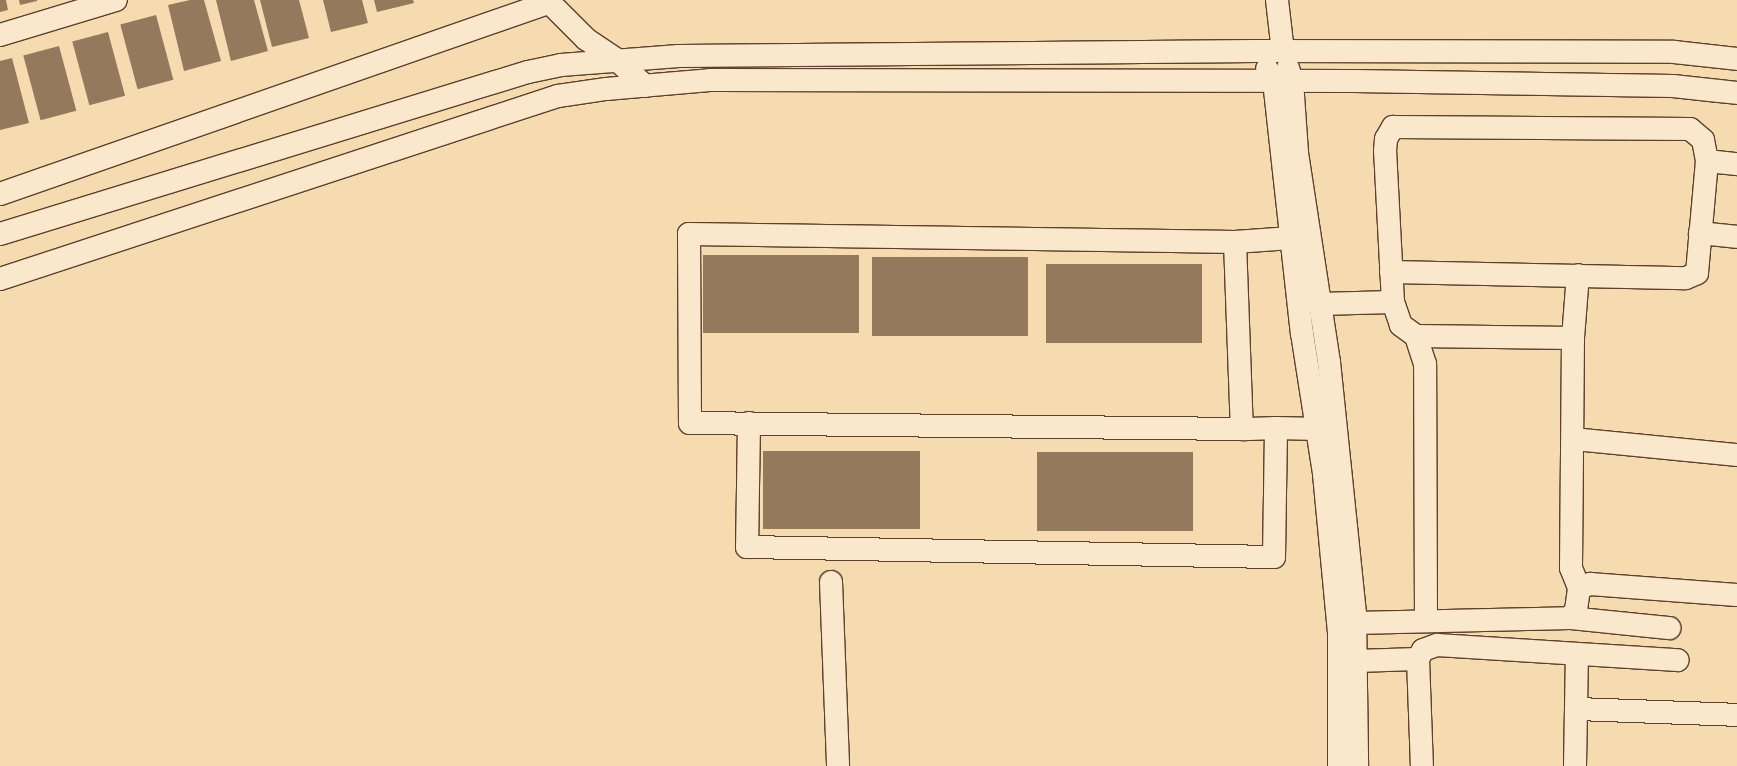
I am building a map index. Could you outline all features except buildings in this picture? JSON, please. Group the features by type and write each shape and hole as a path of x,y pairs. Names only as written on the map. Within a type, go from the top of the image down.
{"street":[{"path":"0,35 116,0"},
{"path":"1277,0 1283,52 1283,81 1291,238 1302,333 1318,429 1339,633 1339,766"},
{"path":"0,194 548,2 586,39 617,60 645,86"},
{"path":"1256,51 1283,81 1297,153 1329,362 1355,624 1357,766"},
{"path":"0,234 528,72 561,65 679,56 1256,51 1674,52 1737,59"},
{"path":"0,279 558,96 645,86 710,80 1283,81 1673,86 1737,93"},
{"path":"1391,272 1686,278 1697,273 1707,161 1703,140 1690,129 1393,127 1386,139 1385,151 1391,272 1393,302 1401,324 1416,336 1425,364 1426,621"},
{"path":"1707,161 1737,164"},
{"path":"1700,233 1737,237"},
{"path":"1291,238 1235,242 688,234 690,423 1318,429"},
{"path":"1235,242 1242,429"},
{"path":"1570,618 1576,610 1579,588 1571,568 1573,338 1578,275"},
{"path":"1320,304 1393,302"},
{"path":"1302,333 1324,330"},
{"path":"1416,336 1573,338"},
{"path":"749,424 747,547 1274,557 1276,428"},
{"path":"1573,438 1737,455"},
{"path":"831,582 838,766"},
{"path":"1579,588 1590,584 1737,595"},
{"path":"1355,624 1570,618 1669,628"},
{"path":"1422,766 1418,659 1423,650 1437,645 1678,660"},
{"path":"1575,766 1578,654"},
{"path":"1356,660 1418,659"},
{"path":"1577,709 1737,715"}]}
